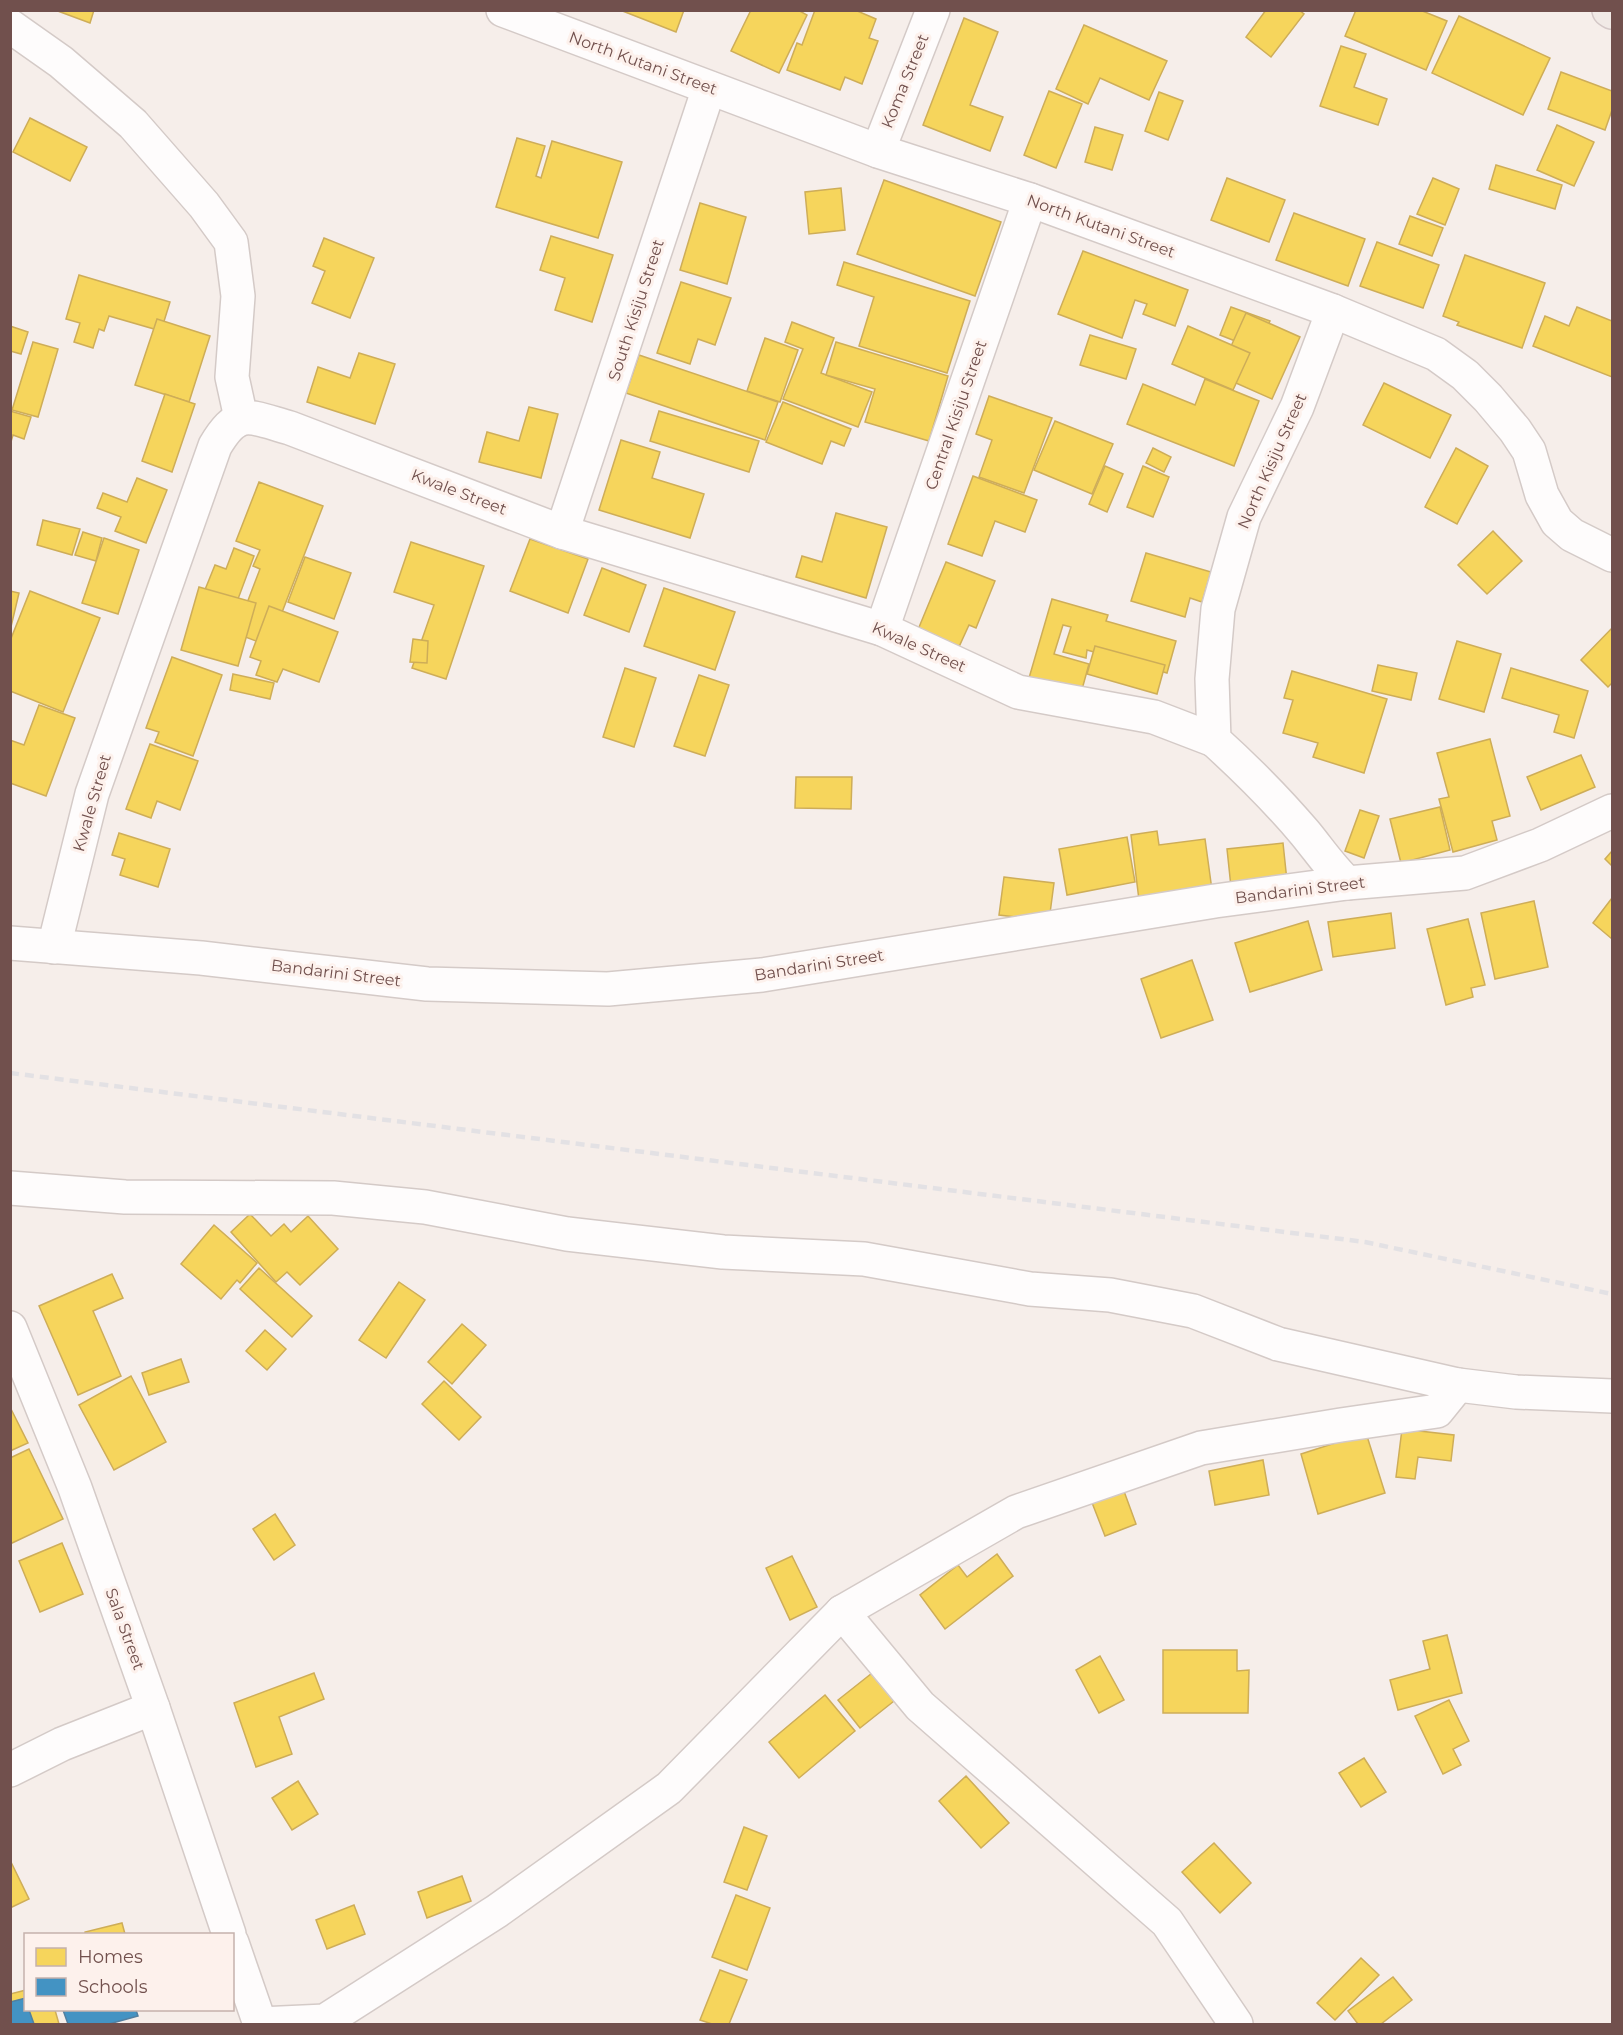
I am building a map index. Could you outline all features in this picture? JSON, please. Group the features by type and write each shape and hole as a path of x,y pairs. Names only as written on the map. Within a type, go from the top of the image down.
{"street":[{"name":"North Kutani Street","path":"503,10 878,151 1030,200 1333,311 1436,354 1465,375 1515,430 1529,451 1542,495 1557,522 1572,535 1612,555"},
{"name":"Koma Street","path":"878,151 933,10"},
{"path":"10,26 61,62 133,124 204,204 231,242 238,296 232,377 241,418"},
{"name":"South Kisiju Street","path":"562,532 709,88"},
{"name":"Central Kisiju Street","path":"882,629 1030,200"},
{"name":"North Kisiju Street","path":"1214,740 1212,679 1218,609 1244,517 1297,407 1333,311"},
{"name":"Kwale Street","path":"54,947 92,794 215,446 227,427 241,418 257,419 290,428 562,532 882,629 1018,692 1154,717 1214,740"},
{"path":"1214,740 1252,774 1305,834 1328,865 1347,883"},
{"name":"Bandarini Street","path":"10,943 201,958 427,984 608,989 762,975 1215,901 1347,883 1465,873 1540,844 1612,811"},
{"path":"10,1188 125,1197 333,1198 425,1207 567,1234 723,1252 864,1259 1030,1289 1110,1295 1193,1311 1278,1344 1458,1385 1516,1392 1611,1398"},
{"name":"Sala Street","path":"10,1328 75,1488 229,1933"},
{"path":"234,1950 260,2024 328,2023 497,1911 669,1788 842,1612 1016,1512 1202,1448 1437,1411 1458,1385"},
{"path":"842,1612 921,1706 1167,1922 1236,2025"},
{"path":"10,1770 62,1744 153,1708"}],"building: Homes":[{"path":"55,10 94,10 90,23"},
{"path":"620,10 684,10 676,32"},
{"path":"751,10 798,10 807,15 779,73 731,51"},
{"path":"815,10 855,10 876,19 869,38 878,41 862,84 845,77 840,90 787,70 797,43 802,45"},
{"path":"1266,10 1299,10 1304,14 1271,57 1246,37"},
{"path":"1356,10 1420,10 1447,21 1426,70 1345,36"},
{"path":"1459,16 1550,58 1523,115 1432,73"},
{"path":"964,18 998,32 970,105 1003,117 990,151 923,125"},
{"path":"1084,25 1167,61 1149,100 1100,78 1088,104 1056,89"},
{"path":"1341,46 1366,54 1354,87 1387,99 1378,125 1320,106"},
{"path":"1561,72 1612,91 1612,110 1605,130 1548,109"},
{"path":"1049,91 1082,104 1056,168 1024,155"},
{"path":"1159,92 1183,101 1168,140 1145,131"},
{"path":"30,118 87,147 70,181 13,152"},
{"path":"1557,125 1594,142 1574,186 1537,170"},
{"path":"1095,127 1123,135 1112,170 1085,162"},
{"path":"517,138 545,146 536,176 541,178 552,141 622,162 598,238 496,207"},
{"path":"1496,165 1562,185 1555,209 1489,189"},
{"path":"1227,178 1285,200 1269,242 1211,220"},
{"path":"1433,178 1459,189 1445,225 1417,214"},
{"path":"884,180 1001,222 975,296 857,254"},
{"path":"841,188 845,230 809,234 805,192"},
{"path":"700,203 746,217 727,284 680,270"},
{"path":"1294,213 1365,239 1348,286 1276,260"},
{"path":"1410,216 1443,228 1432,256 1399,244"},
{"path":"551,236 613,255 592,322 555,310 565,278 540,270"},
{"path":"324,238 374,258 350,318 312,303 325,271 313,266"},
{"path":"1377,242 1439,265 1423,308 1360,286"},
{"path":"1083,251 1188,290 1175,326 1143,314 1147,304 1135,300 1122,338 1058,314"},
{"path":"1465,255 1545,283 1522,348 1457,325 1459,322 1443,316"},
{"path":"844,262 970,301 947,373 859,346 874,297 837,285"},
{"path":"79,275 170,302 161,331 109,316 104,331 99,329 93,348 74,342 80,323 66,319"},
{"path":"681,282 731,298 715,345 698,339 690,364 657,353"},
{"path":"1231,307 1270,321 1258,350 1220,335"},
{"path":"1577,307 1612,321 1612,377 1533,346 1545,316 1569,326"},
{"path":"1246,313 1300,337 1272,399 1218,375"},
{"path":"157,319 210,336 189,402 135,385"},
{"path":"792,322 834,338 821,373 872,392 858,427 783,399 803,349 785,342"},
{"path":"10,326 28,332 21,354 10,351"},
{"path":"1188,326 1250,353 1233,390 1172,364"},
{"path":"1090,335 1136,349 1126,379 1080,365"},
{"path":"765,338 798,350 780,402 747,391"},
{"path":"33,342 58,349 38,417 12,410"},
{"path":"836,342 948,376 929,441 865,422 875,389 826,375"},
{"path":"359,353 395,364 375,424 307,402 318,367 350,378"},
{"path":"639,355 778,402 765,440 626,393"},
{"path":"1205,379 1259,401 1234,466 1127,424 1143,384 1195,405"},
{"path":"1384,383 1451,415 1430,458 1363,425"},
{"path":"165,394 195,404 172,472 142,461"},
{"path":"989,396 1052,418 1024,493 979,477 992,440 976,434"},
{"path":"783,402 851,429 844,446 831,441 822,464 766,442"},
{"path":"529,407 558,414 541,478 479,462 487,432 519,441"},
{"path":"10,411 31,417 24,439 13,435 10,445"},
{"path":"659,411 759,441 749,472 650,441"},
{"path":"1055,421 1113,444 1092,494 1034,470"},
{"path":"621,440 660,452 652,478 704,494 690,538 599,510"},
{"path":"1153,448 1171,457 1164,472 1146,463"},
{"path":"1456,448 1488,466 1457,524 1425,507"},
{"path":"1105,466 1123,474 1107,512 1089,504"},
{"path":"1143,466 1169,477 1153,517 1127,507"},
{"path":"973,476 1037,500 1025,532 995,521 982,556 948,544"},
{"path":"137,478 167,490 146,543 115,531 121,517 97,508 103,493 127,502"},
{"path":"259,482 323,506 269,646 206,622 212,606 200,602 215,565 226,569 234,548 254,556 238,599 247,603 260,569 253,566 260,550 236,541"},
{"path":"836,513 887,527 866,598 796,577 802,556 822,562"},
{"path":"43,520 80,529 72,555 37,545"},
{"path":"1493,531 1522,561 1487,594 1458,565"},
{"path":"83,532 102,538 96,561 75,555"},
{"path":"104,538 139,550 118,614 82,603"},
{"path":"530,539 588,559 568,613 510,591"},
{"path":"411,542 484,566 446,679 412,668 434,605 394,592"},
{"path":"1146,553 1211,572 1202,602 1190,598 1185,617 1131,601"},
{"path":"305,557 351,573 334,619 288,602"},
{"path":"946,562 995,581 976,628 969,625 958,649 917,632"},
{"path":"602,568 646,585 629,632 584,615"},
{"path":"199,587 256,603 238,666 181,650"},
{"path":"664,588 735,612 715,670 644,646"},
{"path":"10,591 19,593 10,631"},
{"path":"30,591 100,618 63,712 10,691 10,641"},
{"path":"1052,599 1108,615 1106,621 1176,641 1167,673 1087,650 1086,658 1063,652 1071,627 1063,625 1054,654 1089,664 1081,693 1029,678"},
{"path":"269,606 338,632 319,682 283,669 277,682 256,675 261,661 250,657"},
{"path":"1612,628 1612,683 1608,687 1581,660"},
{"path":"413,639 428,641 427,663 410,662"},
{"path":"1457,641 1501,654 1484,712 1439,699"},
{"path":"1095,646 1165,665 1157,694 1087,674"},
{"path":"172,657 222,675 193,756 155,742 159,732 146,728"},
{"path":"1378,665 1417,673 1411,700 1372,691"},
{"path":"625,668 656,678 634,747 603,737"},
{"path":"1511,668 1588,691 1574,738 1554,732 1559,715 1502,698"},
{"path":"1292,671 1387,699 1364,773 1313,757 1318,743 1283,733 1293,700 1284,698"},
{"path":"233,674 274,683 270,699 230,690"},
{"path":"699,675 729,685 705,756 674,746"},
{"path":"39,705 75,718 46,796 10,783 10,740 24,745"},
{"path":"1490,739 1510,816 1492,821 1497,840 1453,852 1439,799 1449,797 1437,753"},
{"path":"150,744 198,761 180,810 157,801 151,818 126,809"},
{"path":"1581,755 1595,787 1541,810 1527,777"},
{"path":"796,777 852,777 851,809 795,808"},
{"path":"1440,807 1450,850 1401,863 1390,819"},
{"path":"1360,810 1379,816 1364,858 1345,851"},
{"path":"1157,831 1159,845 1205,839 1212,890 1139,900 1131,835"},
{"path":"119,833 170,849 158,887 120,875 125,859 112,855"},
{"path":"1127,837 1135,882 1067,895 1059,849"},
{"path":"1283,843 1287,881 1231,887 1227,849"},
{"path":"1612,851 1612,866 1605,859"},
{"path":"1004,877 1054,883 1049,921 999,915"},
{"path":"1612,898 1612,939 1593,923"},
{"path":"1534,901 1548,967 1495,979 1481,913"},
{"path":"1391,913 1395,948 1333,957 1328,922"},
{"path":"1468,919 1485,985 1471,988 1473,997 1446,1005 1427,929"},
{"path":"1308,921 1322,970 1250,992 1235,943"},
{"path":"1192,960 1213,1020 1161,1038 1141,979"},
{"path":"250,1214 271,1236 284,1224 291,1232 308,1216 338,1249 300,1285 287,1272 276,1282 231,1232"},
{"path":"214,1225 257,1263 240,1283 237,1280 221,1299 181,1264"},
{"path":"259,1268 312,1316 292,1337 240,1289"},
{"path":"112,1274 123,1298 93,1311 121,1376 78,1395 39,1306"},
{"path":"399,1282 425,1300 386,1358 359,1340"},
{"path":"462,1324 486,1345 452,1384 428,1362"},
{"path":"265,1330 286,1349 267,1370 246,1351"},
{"path":"181,1359 189,1382 149,1395 142,1373"},
{"path":"131,1376 166,1442 114,1470 79,1405"},
{"path":"444,1381 481,1417 459,1440 422,1404"},
{"path":"10,1407 28,1443 10,1451"},
{"path":"1402,1429 1454,1435 1451,1461 1418,1457 1415,1479 1396,1477"},
{"path":"1366,1433 1385,1493 1318,1514 1301,1454"},
{"path":"29,1449 63,1519 10,1544 10,1458"},
{"path":"1263,1460 1269,1495 1215,1505 1209,1471"},
{"path":"1121,1483 1136,1524 1105,1536 1089,1495"},
{"path":"275,1514 295,1545 274,1560 253,1529"},
{"path":"62,1543 83,1594 40,1612 19,1561"},
{"path":"997,1554 1013,1576 945,1629 920,1595 958,1565 967,1577"},
{"path":"792,1556 817,1607 790,1620 766,1568"},
{"path":"1447,1635 1462,1693 1398,1710 1390,1680 1430,1669 1423,1641"},
{"path":"1163,1650 1237,1650 1237,1671 1249,1670 1248,1713 1163,1713"},
{"path":"1100,1656 1124,1700 1099,1713 1076,1670"},
{"path":"886,1662 908,1690 860,1728 838,1700"},
{"path":"314,1673 324,1699 279,1717 292,1754 256,1767 234,1703"},
{"path":"825,1695 855,1731 799,1778 769,1742"},
{"path":"1449,1700 1469,1741 1453,1749 1461,1765 1443,1774 1415,1716"},
{"path":"1364,1758 1386,1792 1361,1807 1339,1773"},
{"path":"966,1776 1009,1823 981,1848 939,1801"},
{"path":"298,1781 318,1814 292,1830 272,1798"},
{"path":"744,1827 767,1836 747,1890 724,1882"},
{"path":"1214,1843 1251,1883 1220,1913 1182,1872"},
{"path":"10,1860 29,1899 10,1908"},
{"path":"462,1876 471,1901 427,1918 418,1892"},
{"path":"736,1895 770,1908 747,1970 712,1957"},
{"path":"354,1905 365,1934 327,1949 316,1920"},
{"path":"122,1923 125,1933 85,1933"},
{"path":"1361,1958 1379,1975 1335,2020 1317,2003"},
{"path":"720,1970 747,1980 729,2024 712,2024 700,2020"},
{"path":"1393,1977 1412,2000 1381,2024 1358,2024 1348,2011"},
{"path":"24,1990 24,2011 55,2011 59,2024 10,2024 10,1994"},
{"path":"84,2011 129,2011 88,2023"}],"building: Schools":[{"path":"24,1998 24,2011 29,2011 34,2024 10,2024 10,2002"},
{"path":"63,2011 136,2011 138,2016 109,2024 68,2024"}],"railway":[{"path":"10,1073 1365,1242 1612,1294"}]}
